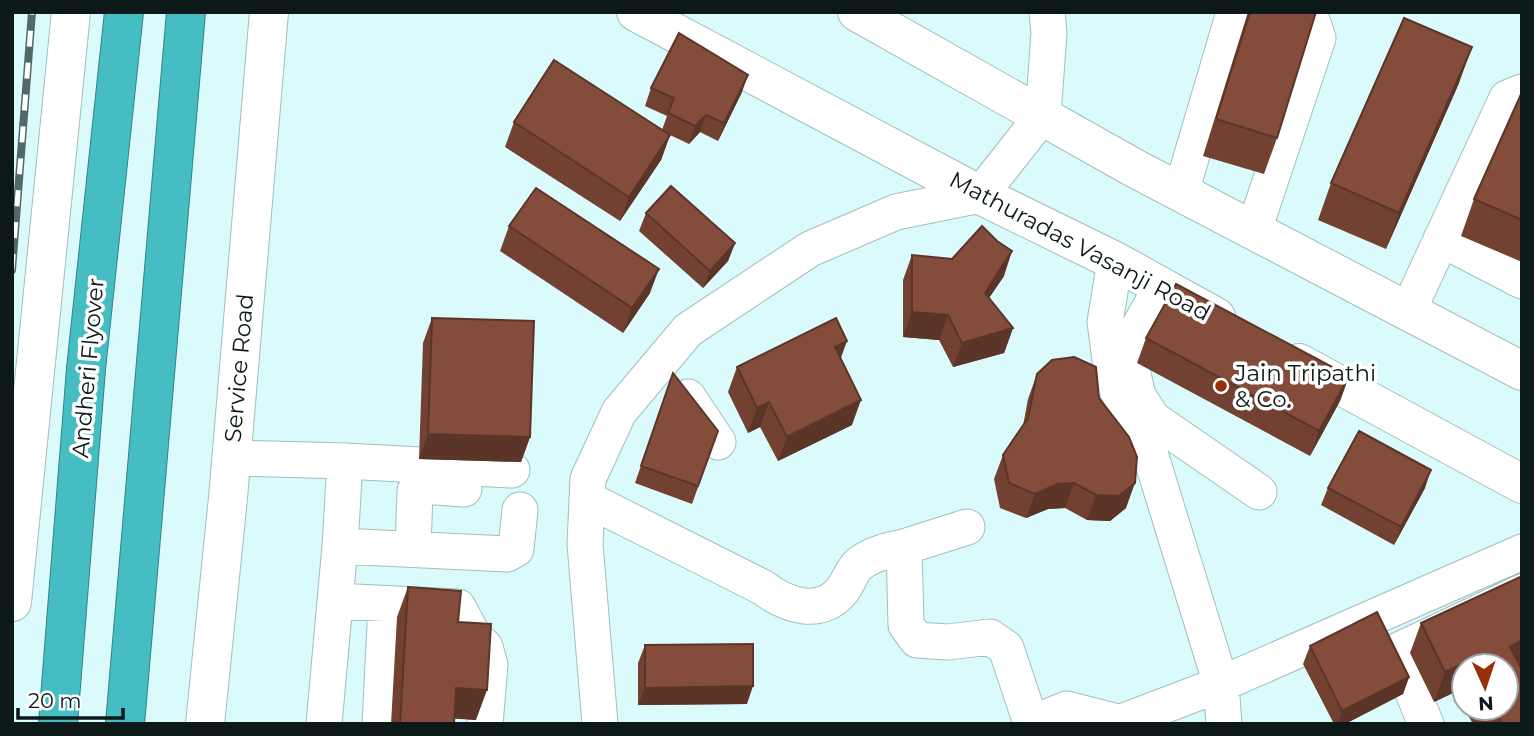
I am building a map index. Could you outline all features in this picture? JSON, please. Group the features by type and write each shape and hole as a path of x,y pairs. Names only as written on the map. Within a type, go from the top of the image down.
{"highway":[{"name":"Andheri Flyover","path":"58,724 86,369 124,12"},
{"path":"125,724 186,12"}],"main road":[{"path":"12,602 71,12"},
{"name":"Service Road","path":"205,724 269,12"},
{"name":"Mathuradas Vasanji Road","path":"636,12 980,195 1115,261 1522,484"},
{"path":"857,12 1136,169 1522,370"}],"street":[{"path":"600,724 585,544 588,479 619,412 688,330 810,249 896,212 980,195 1043,115 1049,33 1047,12"},
{"path":"1181,192 1233,16 1238,12"},
{"path":"1254,230 1318,38 1313,23 1281,12"},
{"path":"1408,311 1507,98 1522,92"},
{"path":"1441,239 1522,281"},
{"path":"1115,261 1105,322 1113,382 1149,450 1222,684 1224,724"},
{"path":"1161,288 1136,332 1132,370 1138,396 1153,419 1259,492"},
{"path":"664,359 718,442"},
{"path":"231,458 345,461 515,491"},
{"path":"324,724 345,461"},
{"path":"413,550 415,491 423,486 515,491"},
{"path":"340,546 507,554 516,549 515,491"},
{"path":"587,499 762,587 777,599 793,606 830,602 843,589 860,563 883,552 967,527"},
{"path":"904,547 906,625 917,640 948,642 990,637 1006,648 1031,724 1067,709 1117,723 1222,684 1522,552"},
{"path":"1426,724 1399,659 1399,650 1522,592"},
{"path":"335,601 458,607 474,637 485,647 490,665 485,724"},
{"path":"380,724 386,604"}],"building":[{"path":"1250,12 1316,12 1277,138 1216,119"},
{"path":"1404,18 1472,47 1399,213 1331,183"},
{"path":"679,33 748,75 724,123 706,115 695,126 668,113 674,98 651,88"},
{"path":"554,60 670,135 629,197 514,122"},
{"path":"1522,92 1522,220 1474,199"},
{"path":"671,186 735,243 710,271 646,213"},
{"path":"536,188 659,269 632,308 509,226"},
{"path":"982,226 1012,251 985,293 1013,328 962,343 948,315 912,312 912,255 952,259"},
{"path":"1176,284 1349,376 1319,431 1146,338"},
{"path":"432,318 534,321 530,437 428,434"},
{"path":"836,318 847,341 835,347 861,400 787,437 769,402 757,408 737,367"},
{"path":"1074,357 1096,367 1099,398 1129,437 1137,457 1135,483 1119,496 1096,495 1074,483 1057,484 1035,494 1009,483 1003,455 1028,418 1037,374 1052,360"},
{"path":"673,373 718,431 698,486 641,466"},
{"path":"1359,431 1431,470 1401,527 1328,488"},
{"path":"1522,576 1522,640 1510,647 1513,652 1450,652 1450,670 1445,672 1421,623"},
{"path":"408,587 461,591 458,622 491,624 487,690 456,688 454,724 400,724"},
{"path":"1377,612 1409,677 1342,711 1310,646"},
{"path":"753,644 753,686 645,688 645,645"},
{"path":"1520,666 1522,724 1501,722 1520,722"}],"railway":[{"path":"12,270 32,12"}],"place":[{"name":"Jain Tripathi & Co.","path":"1221,386"}]}
